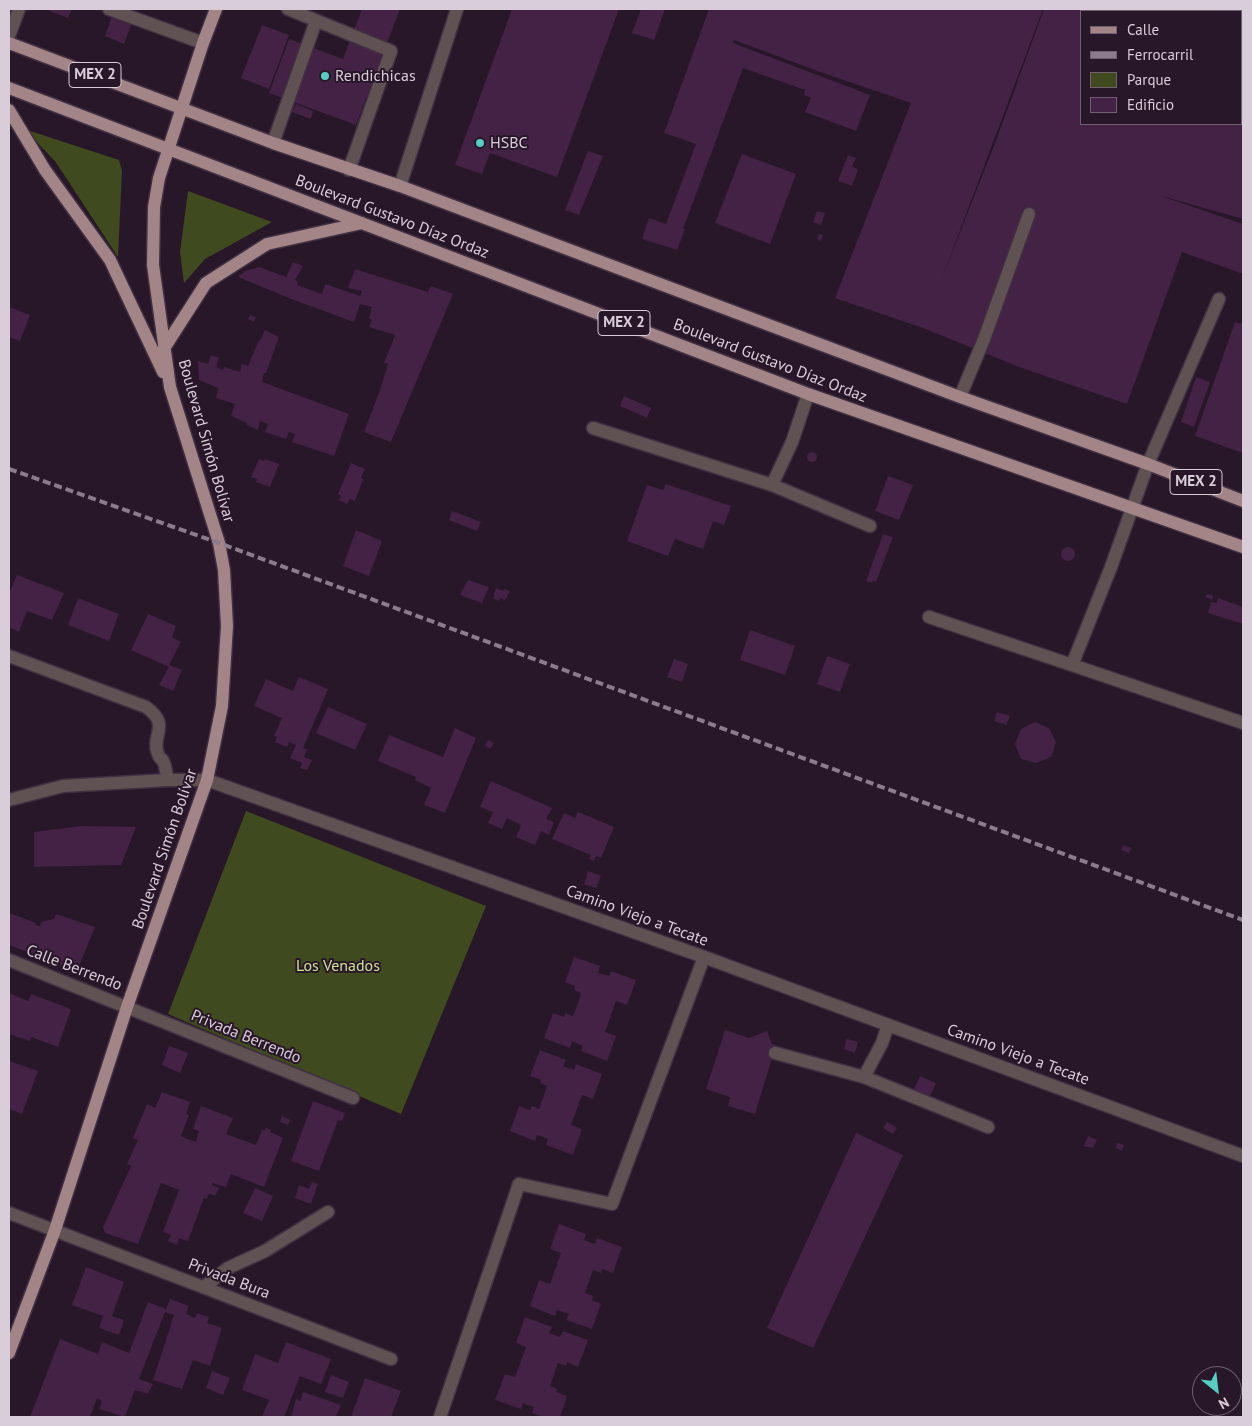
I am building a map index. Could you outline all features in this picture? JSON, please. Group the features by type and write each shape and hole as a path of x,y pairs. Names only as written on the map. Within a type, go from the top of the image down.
{"main road":[{"name":"Boulevard Simón Bolívar","path":"9,1352 55,1230 127,1007 207,780 222,706 227,626 224,570 219,542 170,387 163,350 153,265 152,234 156,194 182,107 216,9"},
{"name":"Boulevard Gustavo Díaz Ordaz","path":"9,43 274,143 400,186 960,397 1148,464 1243,501"},
{"name":"Boulevard Gustavo Díaz Ordaz","path":"9,88 808,394 1243,547"},
{"path":"9,110 46,170 110,260 170,387"},
{"path":"163,350 206,283 267,244 362,223"}],"street":[{"path":"9,36 19,9"},
{"path":"109,9 203,43"},
{"path":"288,9 391,52 349,170"},
{"path":"400,186 456,9"},
{"path":"274,143 316,21"},
{"path":"960,397 984,339 1029,214"},
{"path":"1072,665 1111,567 1148,464 1219,299"},
{"path":"772,485 792,442 808,394"},
{"path":"593,428 772,485 870,526"},
{"path":"929,617 1243,723"},
{"path":"9,656 146,707 156,714 160,724 158,755 163,762 168,780"},
{"name":"Camino Viejo a Tecate","path":"9,800 63,786 168,780 207,780 704,957 1243,1156"},
{"path":"440,1417 520,1184 612,1204 704,957"},
{"name":"Calle Berrendo","path":"9,960 127,1007"},
{"name":"Privada Berrendo","path":"127,1007 353,1098"},
{"path":"864,1077 882,1043 888,1025"},
{"path":"775,1053 864,1077 988,1127"},
{"path":"204,1287 228,1268 265,1251 328,1212"},
{"name":"Privada Bura","path":"9,1213 391,1359"}],"green space":[{"path":"24,129 119,160 122,171 118,257 55,161"},
{"path":"188,191 272,222 205,259 184,283 180,252"},
{"name":"Los Venados","path":"246,811 486,906 401,1114 168,1014"}],"building":[{"path":"50,9 72,9 68,18 50,11"},
{"name":"Rendichicas","path":"362,9 400,9 356,125 269,93 289,39 343,59"},
{"path":"512,9 619,9 557,177 490,153 482,174 455,165"},
{"path":"641,9 665,9 654,40 632,33"},
{"path":"709,9 1043,9 941,281 997,138 1044,9 1216,9 1220,10 1080,10 1080,125 1242,125 1243,17 1243,219 1158,195 1243,224 1243,274 1182,252 1127,404 1019,367 923,328 835,298 911,103 734,40 733,43 870,95 856,131 805,112 811,98 804,95 805,90 743,68 683,229 685,229 677,250 642,239 649,218 666,224 696,144 664,133"},
{"path":"112,16 132,23 124,44 105,36"},
{"path":"262,25 289,35 269,89 241,78"},
{"path":"296,104 313,111 311,119 292,112"},
{"path":"588,151 603,156 579,215 565,210"},
{"path":"742,154 796,174 770,244 715,223"},
{"path":"848,155 856,158 852,167 858,169 852,186 838,181"},
{"path":"817,211 825,213 821,225 813,222"},
{"path":"819,234 823,235 821,241 817,239"},
{"path":"293,262 303,266 295,280 298,281 297,285 322,294 325,284 360,296 362,291 348,288 355,269 428,292 431,286 453,294 391,442 364,432 380,390 388,364 384,363 395,335 369,327 372,320 369,319 372,307 360,304 354,322 238,277 245,271 259,267 286,277"},
{"path":"9,307 30,315 20,341 9,337"},
{"path":"250,315 256,317 254,322 248,319"},
{"path":"1235,322 1243,324 1243,453 1195,436"},
{"path":"265,330 279,337 262,382 349,414 334,456 292,442 295,434 289,432 286,439 265,432 268,424 260,421 258,430 231,416 235,404 216,398 218,388 199,380 198,361 208,364 211,355 219,358 216,367 223,370 224,367 240,372 242,364 248,366"},
{"path":"1196,377 1210,382 1194,427 1181,422"},
{"path":"624,396 651,408 647,418 620,406"},
{"path":"812,452 817,457 812,462 807,457"},
{"path":"259,459 279,464 270,487 256,482 257,479 251,477"},
{"path":"351,463 365,469 355,501 350,499 347,504 339,500 341,496 338,494"},
{"path":"888,476 913,485 899,520 875,511"},
{"path":"666,484 731,506 724,525 713,521 703,549 675,539 668,556 627,541 647,485 663,490"},
{"path":"452,511 481,522 477,531 449,520"},
{"path":"356,530 382,541 369,576 343,566"},
{"path":"883,534 893,537 876,582 873,581 872,583 866,581"},
{"path":"1065,547 1071,547 1075,554 1071,561 1065,561 1061,557 1061,551"},
{"path":"17,575 64,593 52,620 27,611 19,632 9,627 9,593"},
{"path":"468,580 489,587 482,603 460,595"},
{"path":"496,588 510,591 505,600 500,598 499,601 493,598"},
{"path":"1207,594 1213,596 1212,600 1205,597"},
{"path":"78,598 119,614 109,641 68,625"},
{"path":"1218,598 1243,607 1243,624 1208,613 1211,602 1217,603"},
{"path":"148,614 176,626 172,637 181,642 169,665 182,670 173,691 159,685 169,667 131,650"},
{"path":"750,630 795,646 785,675 740,660"},
{"path":"827,656 850,664 840,692 817,684"},
{"path":"674,659 688,664 682,682 667,677"},
{"path":"299,677 328,689 303,748 307,750 304,757 312,760 307,770 300,768 302,763 290,758 296,745 289,742 287,747 275,742 277,737 274,736 282,718 254,706 266,679 293,691"},
{"path":"328,707 367,724 355,750 316,733"},
{"path":"997,712 1010,716 1006,725 994,721"},
{"path":"1035,722 1049,728 1056,742 1051,757 1036,763 1021,759 1015,744 1021,729"},
{"path":"455,728 476,738 445,813 424,805 431,788 415,780 416,777 378,761 389,735 443,757"},
{"path":"488,740 494,743 490,749 485,745"},
{"path":"491,781 552,808 546,819 554,822 549,835 541,831 535,845 516,837 521,825 507,818 502,829 488,823 493,812 480,807"},
{"path":"578,812 614,827 601,858 596,856 594,861 589,859 591,855 552,839 564,813 575,818"},
{"path":"82,826 136,827 121,865 34,867 34,832"},
{"path":"1123,845 1131,848 1129,853 1121,850"},
{"path":"588,871 601,876 596,888 584,884"},
{"path":"9,913 40,926 41,922 54,919 56,914 95,927 77,971 9,945"},
{"path":"574,957 600,966 598,973 609,976 611,971 636,980 627,1005 616,1001 605,1032 616,1036 607,1061 581,1051 583,1046 572,1041 570,1048 544,1038 553,1013 564,1017 565,1013 573,1016 577,1006 581,993 574,990 575,986 565,982"},
{"path":"9,993 28,1001 31,994 71,1009 58,1047 31,1037 30,1041 9,1034"},
{"path":"725,1030 749,1038 767,1031 772,1044 776,1045 755,1114 728,1106 730,1097 706,1089"},
{"path":"847,1039 858,1042 855,1053 844,1049"},
{"path":"169,1046 188,1053 180,1073 162,1065"},
{"path":"540,1050 566,1060 563,1066 574,1070 576,1064 602,1074 593,1099 582,1095 571,1125 582,1129 573,1155 546,1145 548,1139 543,1137 537,1135 535,1141 510,1131 519,1106 530,1110 532,1106 539,1109 547,1086 540,1083 541,1080 530,1076"},
{"path":"9,1061 38,1071 22,1114 9,1109"},
{"path":"920,1076 936,1083 927,1103 911,1096"},
{"path":"162,1092 190,1102 186,1114 189,1115 181,1136 185,1138 196,1142 199,1131 193,1129 201,1106 233,1118 226,1134 256,1145 262,1130 266,1128 283,1138 264,1187 231,1174 226,1187 212,1183 212,1185 219,1188 215,1196 209,1193 207,1199 204,1198 188,1241 179,1238 177,1245 168,1241 171,1235 163,1232 179,1190 161,1183 138,1244 105,1233 103,1227 131,1166 127,1164 138,1140 133,1138 147,1104 155,1108"},
{"path":"313,1101 345,1113 342,1121 338,1120 319,1171 291,1161"},
{"path":"282,1116 290,1120 288,1125 280,1122"},
{"path":"887,1122 897,1128 893,1134 883,1128"},
{"path":"856,1133 903,1155 813,1348 767,1328"},
{"path":"1088,1136 1097,1140 1093,1148 1084,1146"},
{"path":"1117,1143 1124,1145 1122,1151 1116,1148"},
{"path":"312,1182 318,1184 311,1204 295,1198 299,1185 309,1189"},
{"path":"255,1188 273,1196 262,1221 243,1213"},
{"path":"559,1224 586,1234 584,1240 595,1244 597,1238 622,1247 613,1273 602,1269 601,1273 593,1270 585,1293 593,1296 592,1300 601,1304 592,1329 566,1320 569,1314 557,1310 555,1316 530,1306 539,1280 550,1284 561,1253 550,1249"},
{"path":"86,1267 124,1282 112,1316 124,1320 119,1335 99,1328 103,1316 72,1305"},
{"path":"170,1299 189,1306 186,1314 195,1318 197,1313 209,1317 207,1323 222,1328 210,1366 193,1360 182,1389 153,1380 174,1315 165,1312 139,1379 153,1384 148,1394 135,1390 125,1417 99,1409 102,1401 97,1398 90,1417 30,1417 60,1339 98,1354 102,1342 129,1353 148,1302 166,1309"},
{"path":"525,1317 552,1327 549,1333 560,1337 563,1331 588,1340 578,1367 567,1362 566,1366 558,1363 550,1386 557,1389 556,1392 567,1396 560,1417 544,1417 532,1413 534,1407 523,1403 521,1409 495,1400 505,1374 515,1377 526,1347 516,1343"},
{"path":"286,1342 331,1359 321,1384 300,1376 284,1417 262,1417 269,1400 242,1390 255,1354 278,1363"},
{"path":"212,1371 230,1378 223,1395 206,1388"},
{"path":"331,1375 349,1382 343,1398 325,1392"},
{"path":"365,1378 401,1391 391,1417 351,1417"},
{"path":"303,1392 341,1405 336,1417 291,1417 296,1399 300,1401"}],"railway":[{"path":"9,469 219,543 1243,920"}],"place":[{"name":"Rendichicas","path":"325,76"},
{"name":"HSBC","path":"480,143"}]}
